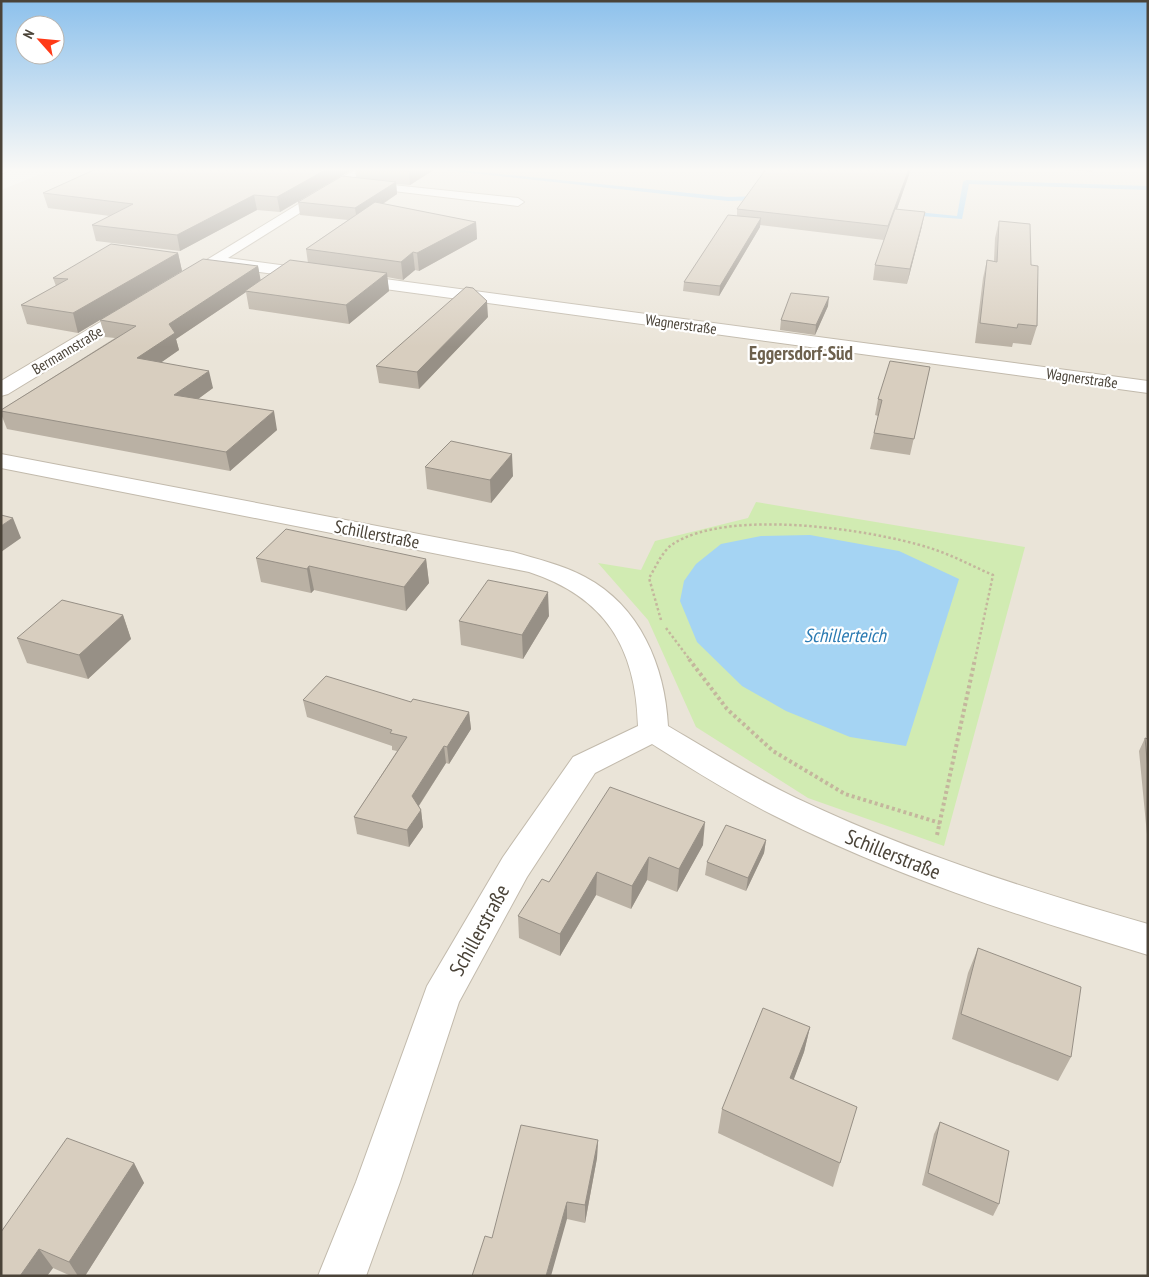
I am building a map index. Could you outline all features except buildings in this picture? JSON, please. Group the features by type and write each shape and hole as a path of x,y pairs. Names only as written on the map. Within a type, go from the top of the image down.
{"street":[{"path":"197,271 266,229"},
{"name":"Wagnerstraße","path":"214,261 1148,387"},
{"name":"Bermannstraße","path":"1,390 146,302"},
{"name":"Schillerstraße","path":"1,461 513,560 551,571 577,582 598,595 629,631 643,660 652,694 653,731"},
{"name":"Schillerstraße","path":"653,731 726,775 800,815 870,846 952,878 1048,911 1148,940"},
{"name":"Schillerstraße","path":"342,1276 378,1182 441,998 515,867 584,765 653,731"}],"path":[{"path":"760,524 869,534 930,548 993,575 940,823 845,794 773,751 727,709 661,621 649,578 673,545 710,530 760,524"}],"shaded area":[{"path":"1,229 1148,229 1148,1276 1,1276"}],"green space":[{"path":"756,502 1025,547 944,846 808,798 696,727 648,620 598,563 641,570 655,541 748,518"}],"water":[{"name":"Schillerteich","path":"810,535 899,551 959,579 906,746 850,737 786,711 742,686 697,642 680,601 684,581 696,564 721,544 761,536"}],"district":[{"name":"Eggersdorf-Süd","path":"801,353"}]}
